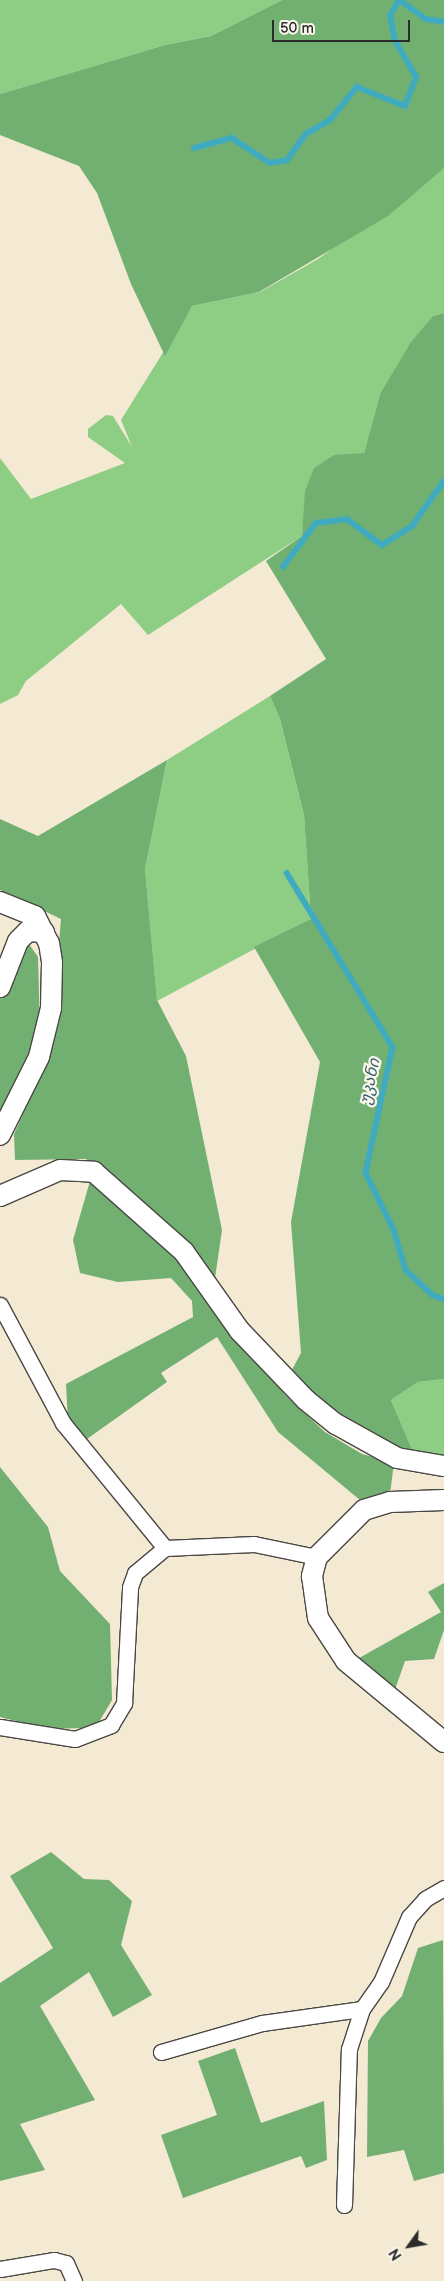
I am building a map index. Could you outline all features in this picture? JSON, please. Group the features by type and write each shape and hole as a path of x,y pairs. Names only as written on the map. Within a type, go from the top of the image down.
{"street":[{"path":"0,902 26,910 44,932 52,963 48,1028 39,1057 0,1135"},
{"path":"0,986 18,941 28,931 44,932"},
{"path":"0,1196 60,1170 94,1172 184,1252 240,1331 306,1400 336,1424 397,1458 444,1466"},
{"path":"0,1305 63,1423 165,1548"},
{"path":"444,1500 390,1502 364,1510 317,1556 313,1596 328,1636 365,1680 444,1742"},
{"path":"0,1726 75,1739 101,1732 111,1725 124,1703 130,1587 135,1573 165,1548 254,1544 317,1556"},
{"path":"344,2205 349,2048 362,2009 381,1982 408,1917 425,1899 444,1888"},
{"path":"161,2052 262,2022 362,2009"},
{"path":"0,2269 54,2260 66,2263 74,2281"}],"green space":[{"path":"0,0 282,0 211,36 165,45 0,94"},
{"path":"282,0 444,0 444,168 388,216 259,292 192,306 165,356 131,284 97,193 79,166 0,135 0,94 165,45 211,36"},
{"path":"444,168 444,313 433,316 380,394 364,453 305,514 302,536 148,635 121,604 26,681 18,695 0,704 0,458 31,499 125,463 88,437 88,429 106,415 113,416 132,447 121,420 192,306 260,292 318,259"},
{"path":"444,313 444,1379 418,1382 391,1400 414,1454 375,1442 287,1379 301,1353 291,1222 320,1062 254,947 311,919 304,815 280,719 270,696 326,659 266,561 302,536 305,491 314,468 334,455 364,453 380,394 411,342 433,316"},
{"path":"270,696 280,719 304,815 311,919 157,1001 145,869 167,760"},
{"path":"167,760 145,869 157,1000 186,1056 222,1230 215,1278 136,1194 86,1159 15,1160 14,1134 45,1065 51,1037 61,919 0,890 0,819 38,836"},
{"path":"22,934 38,957 40,1028 0,1115 0,982"},
{"path":"90,1181 189,1263 285,1395 325,1432 362,1454 394,1463 390,1494 360,1500 278,1432 217,1337 161,1373 167,1382 80,1444 68,1422 66,1384 193,1317 192,1301 171,1278 118,1282 80,1273 73,1240"},
{"path":"444,1379 444,1456 414,1454 391,1400 418,1382"},
{"path":"0,1467 48,1527 60,1571 110,1624 112,1700 99,1722 83,1728 48,1729 0,1717"},
{"path":"444,1583 444,1630 434,1659 405,1661 392,1698 352,1662 441,1612 428,1592"},
{"path":"51,1852 84,1879 109,1880 132,1901 121,1945 152,1995 113,2017 89,1972 40,2006 95,2100 20,2124 45,2170 0,2181 0,1983 53,1948 10,1876"},
{"path":"443,1940 444,2173 414,2181 404,2150 367,2157 368,2041 381,2018 402,1996 418,1948"},
{"path":"235,2048 261,2123 324,2101 327,2160 306,2168 301,2156 183,2198 161,2135 217,2115 198,2061"}],"waterway":[{"path":"194,148 232,138 270,163 287,160 306,134 330,120 357,87 405,106 416,77 395,41 390,16 399,0"},
{"path":"400,0 426,19 444,22"},
{"path":"283,567 316,523 347,519 382,545 412,526 444,481"},
{"name":"უკანი","path":"287,873 393,1047 366,1173 394,1230 406,1270 433,1295 444,1299"}]}
